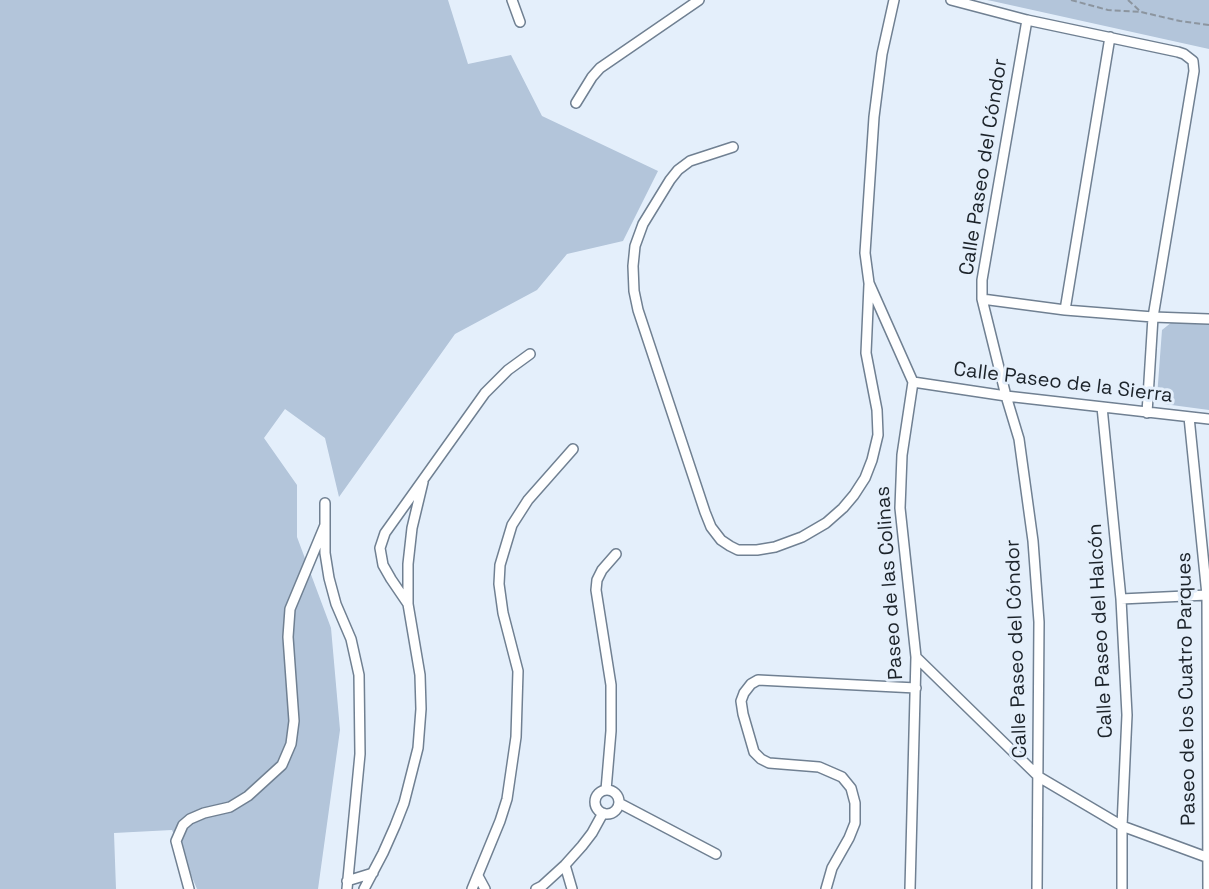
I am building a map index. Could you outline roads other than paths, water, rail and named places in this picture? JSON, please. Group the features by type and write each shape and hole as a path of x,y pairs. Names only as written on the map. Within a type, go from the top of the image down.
{"street":[{"path":"512,0 520,22"},
{"path":"576,103 600,68 699,0"},
{"path":"733,147 690,161 678,170 664,189 643,224 635,246 634,291 638,310 711,527 721,540 738,550 757,550 775,547 802,537 826,523 843,508 865,478 873,460 878,435 877,410 866,353 869,283 865,253 874,117 882,54 894,0"},
{"path":"951,0 1027,20 1184,54 1193,60 1194,71 1153,317 1147,413"},
{"name":"Calle Paseo del Cóndor","path":"1027,20 985,254 982,299 1019,439 1033,541 1039,622 1037,889"},
{"path":"1065,310 1110,37"},
{"path":"869,283 913,382"},
{"path":"982,299 1065,310 1209,319"},
{"path":"408,604 383,565 381,541 389,525 423,482 485,393 508,370 530,354"},
{"name":"Calle Paseo de la Sierra","path":"913,382 1006,396 1209,419"},
{"name":"Paseo de las Colinas","path":"910,889 916,657 900,508 902,455 913,382"},
{"name":"Calle Paseo del Halcón","path":"1102,407 1120,599 1127,715 1122,826 1122,889"},
{"name":"Paseo de los Cuatro Parques","path":"1189,417 1207,596 1208,889"},
{"path":"472,889 507,799 516,737 518,671 503,613 499,584 500,565 512,525 528,500 573,449"},
{"path":"364,889 383,853 404,803 418,748 421,709 420,675 408,604 409,546 423,482"},
{"path":"325,503 325,553 329,578 336,604 351,639 359,675 360,754 347,885"},
{"path":"189,889 176,841 183,825 197,816 230,807 248,796 282,765 291,744 294,722 288,637 290,609 325,525"},
{"path":"606,790 611,731 611,685 596,590 600,575 616,554"},
{"path":"1120,599 1207,596"},
{"path":"916,657 1039,777 1122,826 1209,858"},
{"path":"826,889 832,868 855,823 855,803 851,788 842,777 819,767 769,763 760,759 754,752 742,714 741,701 744,693 751,684 758,680 916,688"},
{"path":"619,803 612,813 603,813 597,809 595,801 598,793 606,790 614,792 619,803 716,854"},
{"path":"543,888 592,833 603,813"},
{"path":"565,865 572,889"},
{"path":"347,885 373,873"},
{"path":"478,876 485,889"}]}
